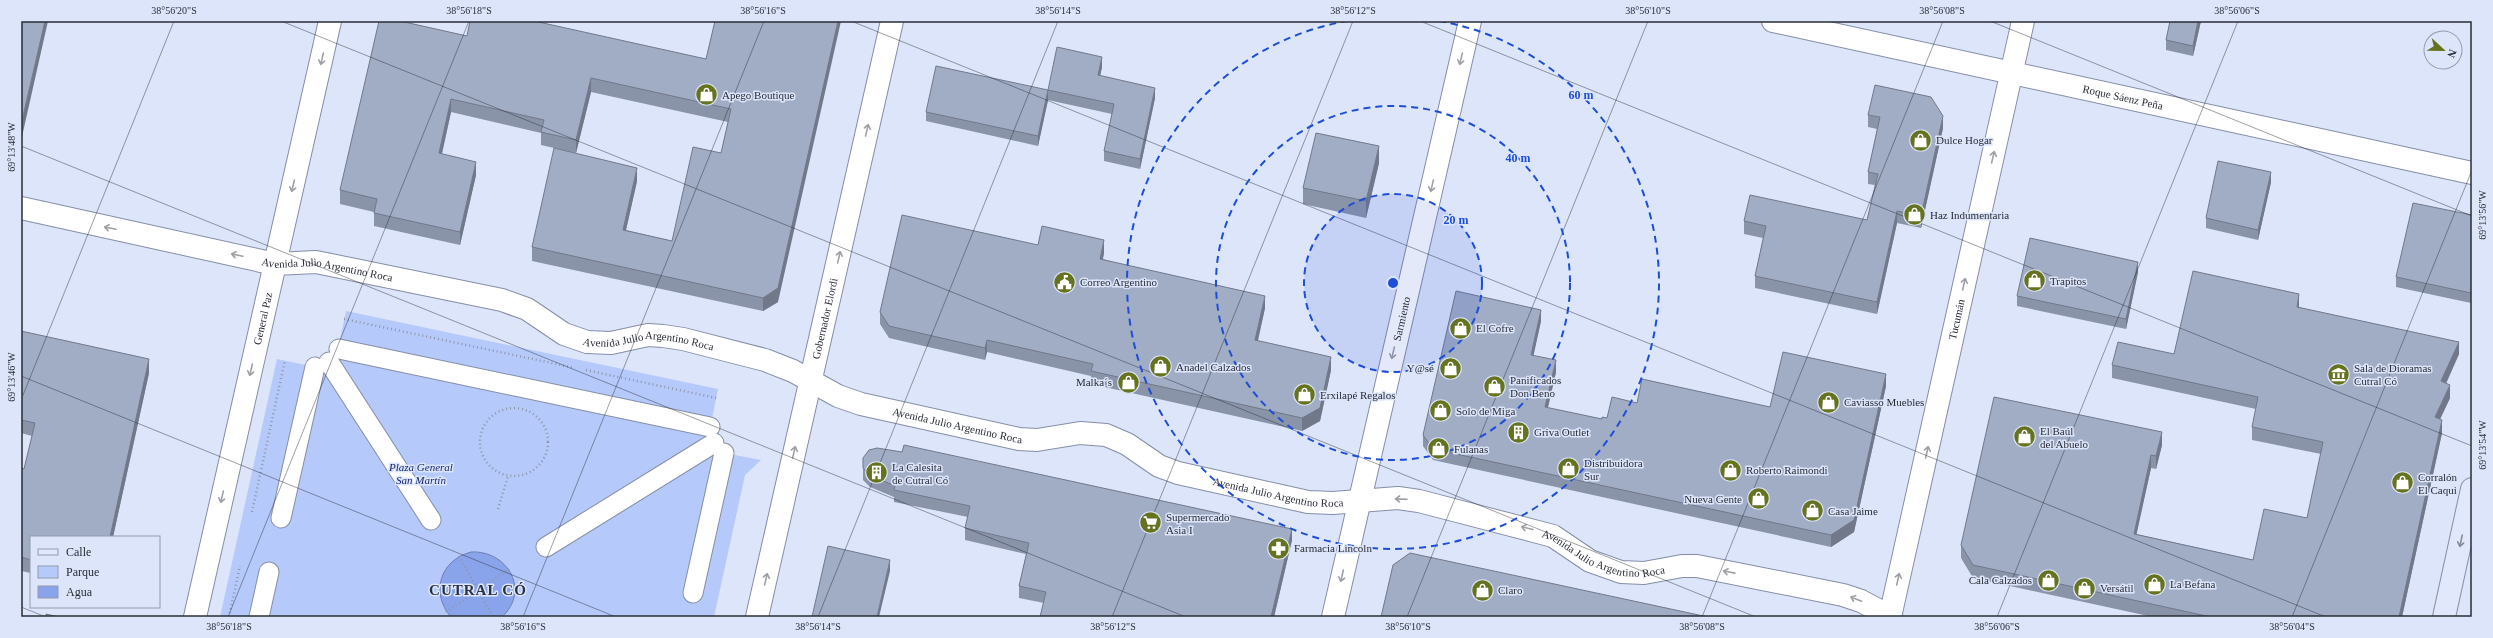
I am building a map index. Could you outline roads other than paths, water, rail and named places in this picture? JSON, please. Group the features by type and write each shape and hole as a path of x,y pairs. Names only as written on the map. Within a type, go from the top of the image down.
{"main road":[{"path":"2444,617 2472,489"}],"street":[{"name":"General Paz","path":"195,617 330,21"},
{"name":"Gobernador Elordi","path":"757,617 892,21"},
{"name":"Sarmiento","path":"1333,617 1470,21"},
{"name":"Roque Sáenz Peña","path":"1773,21 2472,173"},
{"name":"Tucumán","path":"1890,617 2023,21"},
{"name":"Avenida Julio Argentino Roca","path":"21,208 275,264 316,262 502,300 527,309 564,334 587,342 611,343 648,335 683,339 770,361 838,396 861,404 1010,438 1037,440 1080,433 1106,435 1127,444 1158,466 1191,477 1314,503 1398,498 1419,501 1544,533 1561,540 1590,561 1621,572 1652,572 1682,566 1710,568 1843,595 1890,617"},
{"path":"327,359 716,441"},
{"path":"281,518 327,359"},
{"path":"327,359 431,520"},
{"path":"546,547 716,441"},
{"path":"693,593 716,441"},
{"path":"259,617 269,572"}],"water":[{"path":"471,552 484,553 495,558 504,565 511,574 514,584 514,595 510,606 502,617 451,617 445,608 441,598 440,588 442,578 452,562 460,556"}],"place":[{"name":"Apego Boutique","path":"707,95"},
{"name":"Dulce Hogar","path":"1920,140"},
{"name":"Haz Indumentaria","path":"1914,215"},
{"name":"Trapitos","path":"2034,281"},
{"name":"Correo Argentino","path":"1065,282"},
{"name":"El Cofre","path":"1460,328"},
{"name":"Anadel Calzados","path":"1161,367"},
{"name":"Y@sé","path":"1450,368"},
{"name":"Sala de Dioramas Cutral Có","path":"2339,374"},
{"name":"Malka´s","path":"1128,382"},
{"name":"Panificados Don Beno","path":"1495,386"},
{"name":"Erxilapé Regalos","path":"1304,395"},
{"name":"Caviasso Muebles","path":"1828,402"},
{"name":"Solo de Miga","path":"1440,411"},
{"name":"Griva Outlet","path":"1518,432"},
{"name":"El Baúl del Abuelo","path":"2025,437"},
{"name":"Fulanas","path":"1438,449"},
{"name":"Distribuidora Sur","path":"1569,469"},
{"name":"Roberto Raimondi","path":"1731,470"},
{"name":"La Calesita de Cutral Có","path":"877,473"},
{"name":"Corralón El Caqui","path":"2402,483"},
{"name":"Nueva Gente","path":"1758,499"},
{"name":"Casa Jaime","path":"1813,511"},
{"name":"Supermercado Asia I","path":"1151,523"},
{"name":"Farmacia Lincoln","path":"1278,548"},
{"name":"Cala Calzados","path":"2048,580"},
{"name":"La Befana","path":"2154,584"},
{"name":"Versátil","path":"2084,588"},
{"name":"Claro","path":"1482,590"}],"district":[{"name":"CUTRAL CÓ","path":"478,590"}],"park label":[{"name":"Plaza General San Martín","path":"421,473"}]}
